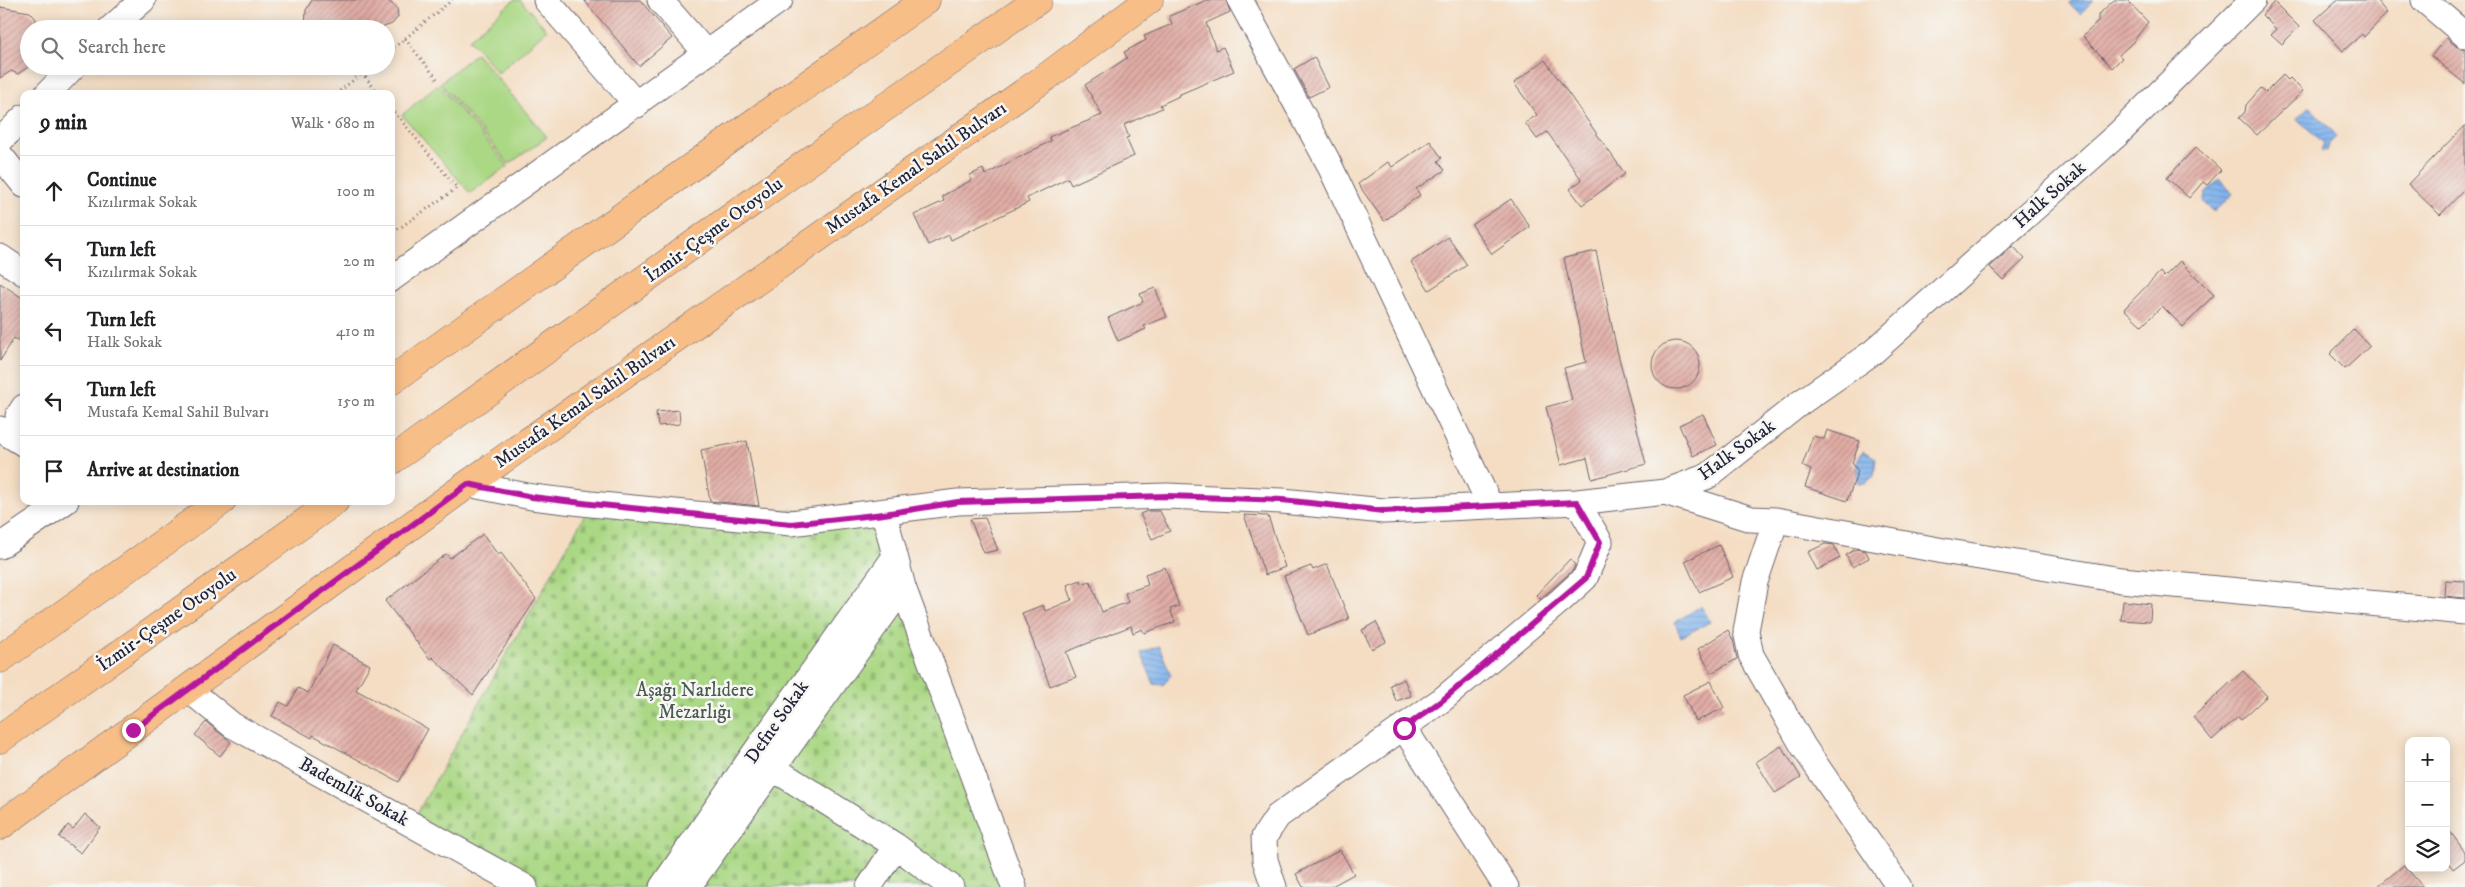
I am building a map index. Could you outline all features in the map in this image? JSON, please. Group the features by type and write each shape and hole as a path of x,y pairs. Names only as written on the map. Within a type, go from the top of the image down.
{"main road":[{"path":"395,378 926,0"},
{"name":"İzmir-Çeşme Otoyolu","path":"395,458 871,117 1038,0"},
{"name":"Mustafa Kemal Sahil Bulvarı","path":"0,826 468,484 1049,75 1149,0"},
{"path":"0,660 216,505"},
{"name":"İzmir-Çeşme Otoyolu","path":"0,739 329,505"}],"street":[{"path":"120,20 143,0"},
{"path":"546,0 637,104"},
{"path":"660,0 706,53"},
{"path":"395,276 780,0"},
{"path":"1240,0 1327,160 1490,505"},
{"name":"Halk Sokak","path":"468,484 532,497 791,524 884,514 958,502 1167,496 1282,500 1384,511 1577,502 1665,492 1708,476 1800,403 1872,352 2120,133 2253,0"},
{"path":"2424,0 2465,35"},
{"path":"50,90 65,75"},
{"path":"0,141 20,121"},
{"path":"0,154 20,180"},
{"path":"0,257 20,270"},
{"path":"14,417 20,433"},
{"path":"1665,492 1751,519 1776,520 1949,552 2121,580 2465,612"},
{"path":"1274,887 1265,860 1264,837 1278,816 1326,780 1404,728 1451,692 1586,578 1600,542 1577,502"},
{"path":"0,546 60,505"},
{"path":"884,514 894,558 904,587 1014,887"},
{"path":"1776,520 1755,582 1746,631 1751,656 1803,746 1900,887"},
{"name":"Defne Sokak","path":"662,887 763,762 894,558"},
{"path":"688,887 763,762 904,587"},
{"name":"Bademlik Sokak","path":"188,689 232,725 525,887"},
{"path":"1404,728 1506,887"},
{"path":"763,762 896,846 951,887"},
{"path":"869,887 896,846"}],"path":[{"path":"395,47 452,0"},
{"path":"405,39 438,80"},
{"path":"341,90 360,75"},
{"path":"364,75 376,90"},
{"path":"395,113 457,188 395,231"}],"green space":[{"path":"514,0 520,0 547,30 498,73 469,39"},
{"path":"476,53 547,137 509,164 440,83"},
{"path":"438,84 508,166 470,193 402,115"},
{"name":"Aşağı Narlıdere Mezarlığı","path":"591,504 884,513 1014,887 525,887 411,824"}],"water":[{"path":"2072,0 2094,0 2080,14 2069,3"},
{"path":"2309,106 2337,136 2329,144 2327,151 2321,150 2324,143 2297,119"},
{"path":"2220,179 2233,194 2214,212 2203,201 2206,192"},
{"path":"1863,451 1876,458 1874,476 1865,483 1858,483 1857,462"},
{"path":"1701,606 1710,622 1681,637 1675,622"},
{"path":"1159,646 1171,675 1163,685 1154,684 1141,653"}],"building":[{"path":"312,0 387,0 397,8 398,17 395,20 305,20 306,10"},
{"path":"584,0 640,0 672,38 639,66"},
{"path":"1207,0 1226,0 1230,12 1206,23 1216,50 1223,47 1234,71 1178,95 1160,105 1162,108 1124,125 1129,137 1126,138 1134,156 1071,185 1068,178 1027,198 1029,202 951,240 949,235 928,245 914,215 944,201 942,196 972,180 970,175 983,169 985,175 1051,141 1049,137 1102,115 1085,85 1127,58 1124,52 1146,40 1144,36 1172,24 1169,16"},
{"path":"2114,0 2127,0 2148,22 2133,42 2119,55 2122,58 2112,68 2083,36 2098,22 2098,15"},
{"path":"2337,0 2376,0 2387,13 2364,37 2362,34 2343,51 2315,20"},
{"path":"2274,2 2299,27 2282,44 2271,34 2276,29 2262,15"},
{"path":"0,7 30,12 36,20 20,20 20,73 18,74 11,71 0,78"},
{"path":"2446,38 2456,46 2465,49 2465,84 2431,56"},
{"path":"1314,57 1329,87 1309,97 1294,69"},
{"path":"1545,60 1625,174 1582,205 1570,189 1582,180 1547,132 1537,139 1525,123 1537,115 1514,83"},
{"path":"2283,75 2288,80 2290,78 2303,91 2257,135 2239,118 2245,112 2246,105 2261,88 2266,92"},
{"path":"2465,125 2465,189 2440,215 2408,184"},
{"path":"1430,141 1442,158 1438,161 1445,170 1416,189 1420,195 1384,221 1358,184 1388,162 1392,167"},
{"path":"2196,147 2221,170 2207,185 2203,182 2189,198 2167,178"},
{"path":"1511,199 1530,227 1492,254 1472,225"},
{"path":"1448,237 1467,265 1429,290 1411,262"},
{"path":"2013,246 2025,259 2003,280 1990,267"},
{"path":"1596,251 1617,350 1646,464 1592,479 1587,458 1561,465 1546,407 1572,400 1564,368 1586,362 1564,258"},
{"path":"2180,261 2214,295 2183,327 2162,306 2142,326 2124,309 2160,272 2164,277"},
{"path":"0,283 20,296 20,342 14,338 0,361"},
{"path":"1155,288 1167,317 1144,326 1146,329 1118,341 1108,318 1143,302 1140,294"},
{"path":"2354,329 2370,346 2345,369 2330,354"},
{"path":"1676,341 1685,343 1693,348 1698,356 1700,365 1698,374 1693,382 1685,387 1676,389 1667,387 1659,382 1654,374 1652,365 1654,356 1659,348 1667,343"},
{"path":"679,410 680,424 658,426 656,412"},
{"path":"1703,414 1717,445 1693,456 1679,425"},
{"path":"1827,430 1860,441 1852,463 1858,471 1847,501 1805,487 1811,470 1802,466 1813,436 1824,439"},
{"path":"747,441 759,506 710,501 701,450"},
{"path":"1147,511 1160,511 1170,531 1152,539 1140,514"},
{"path":"1244,515 1268,516 1285,567 1265,575"},
{"path":"985,518 998,550 984,553 970,519"},
{"path":"483,534 498,555 501,553 536,599 473,695 432,657 430,659 385,601 446,554 450,558"},
{"path":"1825,544 1834,545 1840,558 1817,570 1808,552"},
{"path":"1719,545 1733,577 1699,592 1685,561"},
{"path":"1856,549 1866,551 1869,558 1852,567 1846,555"},
{"path":"1570,559 1575,565 1573,570 1540,599 1536,595"},
{"path":"1327,564 1349,619 1308,635 1284,576 1311,566 1313,570"},
{"path":"1165,567 1179,606 1170,609 1175,622 1144,633 1142,629 1133,633 1131,626 1066,652 1076,677 1050,686 1022,613 1043,605 1045,611 1072,600 1067,585 1081,580 1082,584 1090,581 1102,612 1128,602 1125,593 1148,585 1145,574"},
{"path":"2445,580 2465,581 2465,598 2444,596"},
{"path":"2123,601 2151,604 2150,622 2121,620"},
{"path":"1376,622 1386,642 1372,649 1362,630"},
{"path":"1728,630 1733,640 1737,659 1711,673 1698,649"},
{"path":"333,645 370,665 356,690 428,729 399,782 313,735 312,738 272,716 280,702 288,706 298,688 308,693"},
{"path":"2243,671 2267,696 2241,720 2238,717 2212,740 2193,717"},
{"path":"1404,679 1411,696 1396,701 1390,685"},
{"path":"1711,681 1724,708 1696,721 1683,695"},
{"path":"206,722 231,742 220,756 195,735"},
{"path":"1781,746 1801,777 1775,793 1756,762"},
{"path":"85,814 100,827 81,853 59,837 68,825 73,829"},
{"path":"2450,831 2465,852 2465,860 2453,869 2450,865"},
{"path":"1340,850 1354,874 1330,887 1303,887 1296,874"},
{"path":"2404,865 2405,872 2410,872 2423,887 2377,887"}],"route":[{"path":"133,730 468,484 532,497 642,510 791,524 884,514 958,502 1167,496 1282,500 1384,511 1577,502 1600,542 1586,578 1444,699 1404,728"}]}
